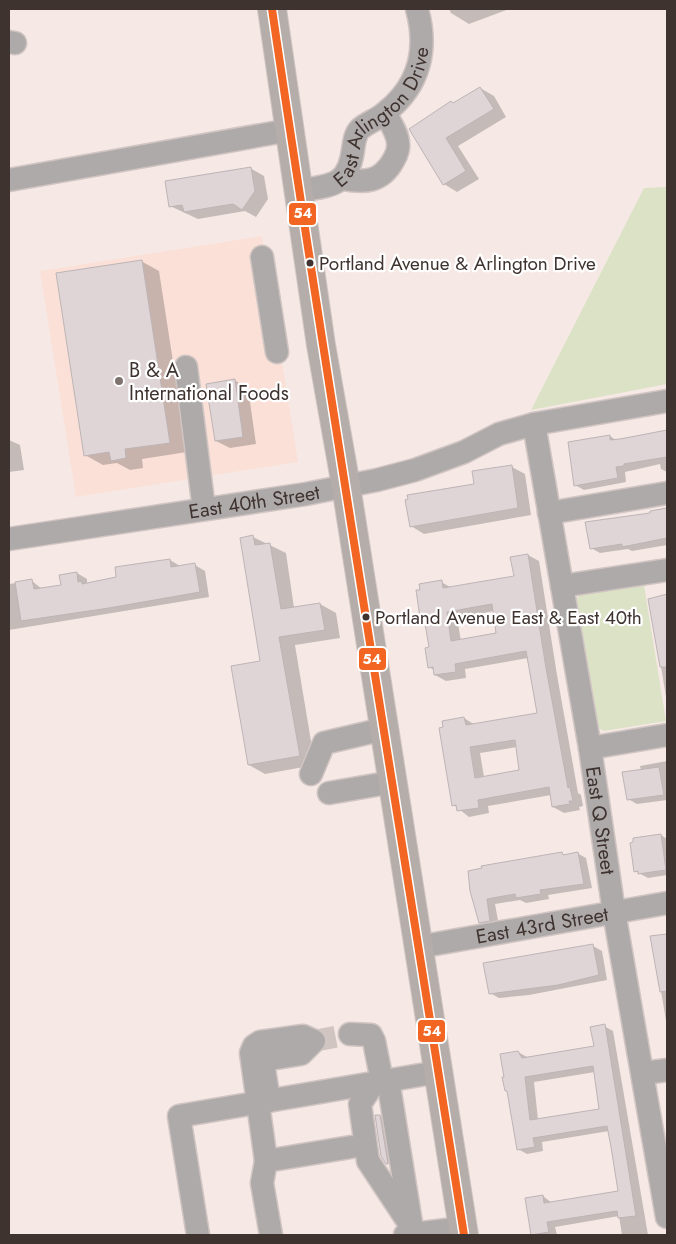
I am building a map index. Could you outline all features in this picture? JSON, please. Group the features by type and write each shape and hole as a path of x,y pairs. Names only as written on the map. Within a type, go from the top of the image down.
{"main road":[{"path":"272,9 321,344 346,486 463,1231"}],"street":[{"name":"East Arlington Drive","path":"299,191 329,186 343,179 351,166 354,141 359,130 385,113 399,100 414,76 422,55 423,36 417,9"},
{"path":"343,179 362,182 375,180 388,170 396,156 398,143 395,130 385,113"},
{"path":"9,180 290,130"},
{"path":"262,256 277,352"},
{"path":"186,367 204,509"},
{"name":"East 40th Street","path":"9,539 346,486 414,470 464,452 499,434 534,424 667,401"},
{"name":"East Q Street","path":"534,424 590,748 614,912 664,1171 667,1218"},
{"path":"549,513 667,493"},
{"path":"562,586 667,570"},
{"path":"311,774 324,743 384,729"},
{"path":"590,748 667,735"},
{"path":"329,793 392,782"},
{"name":"East 43rd Street","path":"418,948 667,903"},
{"path":"350,1034 371,1035 374,1041 410,1232"},
{"path":"271,1235 262,1184 266,1161 263,1102 250,1059 254,1046 260,1042 303,1036 314,1041"},
{"path":"644,1073 667,1070"},
{"path":"198,1235 179,1116 438,1072"},
{"path":"381,1082 360,1104 368,1161 410,1232"},
{"path":"266,1161 350,1147"},
{"path":"410,1232 463,1231"}],"shaded area":[{"path":"262,236 298,462 76,497 40,271"}],"green space":[{"path":"667,187 667,384 531,410 644,188"},
{"path":"643,579 666,721 604,731 598,728 595,720 574,603 580,594"}],"building":[{"path":"480,87 494,109 446,138 466,171 443,185 409,129 451,101 453,103"},
{"path":"251,167 255,191 242,210 233,204 184,212 182,205 169,207 165,181"},
{"path":"142,260 170,443 125,449 126,458 111,461 109,452 84,456 56,273"},
{"path":"235,379 243,437 215,441 206,384"},
{"path":"667,430 667,457 624,464 624,466 616,467 618,478 574,486 568,442 610,435 610,440 620,439"},
{"path":"512,465 518,508 410,527 405,500 408,499 407,495 474,484 472,471"},
{"path":"667,508 667,538 622,547 622,544 590,549 585,522 650,513 650,511"},
{"path":"253,535 255,545 270,543 281,609 320,603 325,630 279,637 300,756 248,765 231,666 260,661 240,538"},
{"path":"528,554 546,668 568,788 570,787 573,801 569,801 570,804 552,807 549,787 478,800 479,808 457,811 456,805 452,806 439,728 443,727 442,721 464,717 466,725 537,713 526,651 455,664 456,672 434,675 433,667 428,668 425,648 429,647 424,618 420,618 416,590 420,590 419,584 442,580 443,588 514,576 510,557","holes":["492,604 496,633 451,641 447,612","515,740 519,770 475,778 470,747"]},
{"path":"170,559 171,567 195,563 200,592 21,621 15,582 32,579 34,589 61,585 59,575 77,572 78,582 82,581 82,584 116,577 115,567"},
{"path":"667,594 667,667 660,667 648,599"},
{"path":"659,767 664,795 627,800 622,772"},
{"path":"661,834 666,870 638,874 638,871 634,872 630,843 633,842 633,838"},
{"path":"562,852 563,855 578,852 584,884 540,890 541,894 516,898 515,894 487,899 490,921 479,923 470,891 468,871 482,868 481,866"},
{"path":"667,934 667,991 660,992 650,936"},
{"path":"593,944 599,975 558,985 489,994 483,963"},
{"path":"605,1024 636,1216 618,1218 617,1211 547,1222 549,1232 531,1235 525,1198 543,1195 544,1203 618,1191 611,1147 607,1126 533,1138 535,1147 517,1150 507,1091 505,1091 502,1077 504,1077 500,1054 518,1051 522,1058 594,1046 590,1027","holes":["593,1066 599,1109 530,1120 525,1077"]},
{"path":"375,1115 380,1115 388,1164 386,1164 381,1156"}],"tunnel":[{"path":"314,1041 350,1034"}],"transit line":[{"name":"54","path":"272,9 342,469 464,1235"}],"place":[{"name":"Portland Avenue & Arlington Drive","path":"310,263"},
{"name":"B & A International Foods","path":"119,381"},
{"name":"Portland Avenue East & East 40th","path":"366,617"}]}
